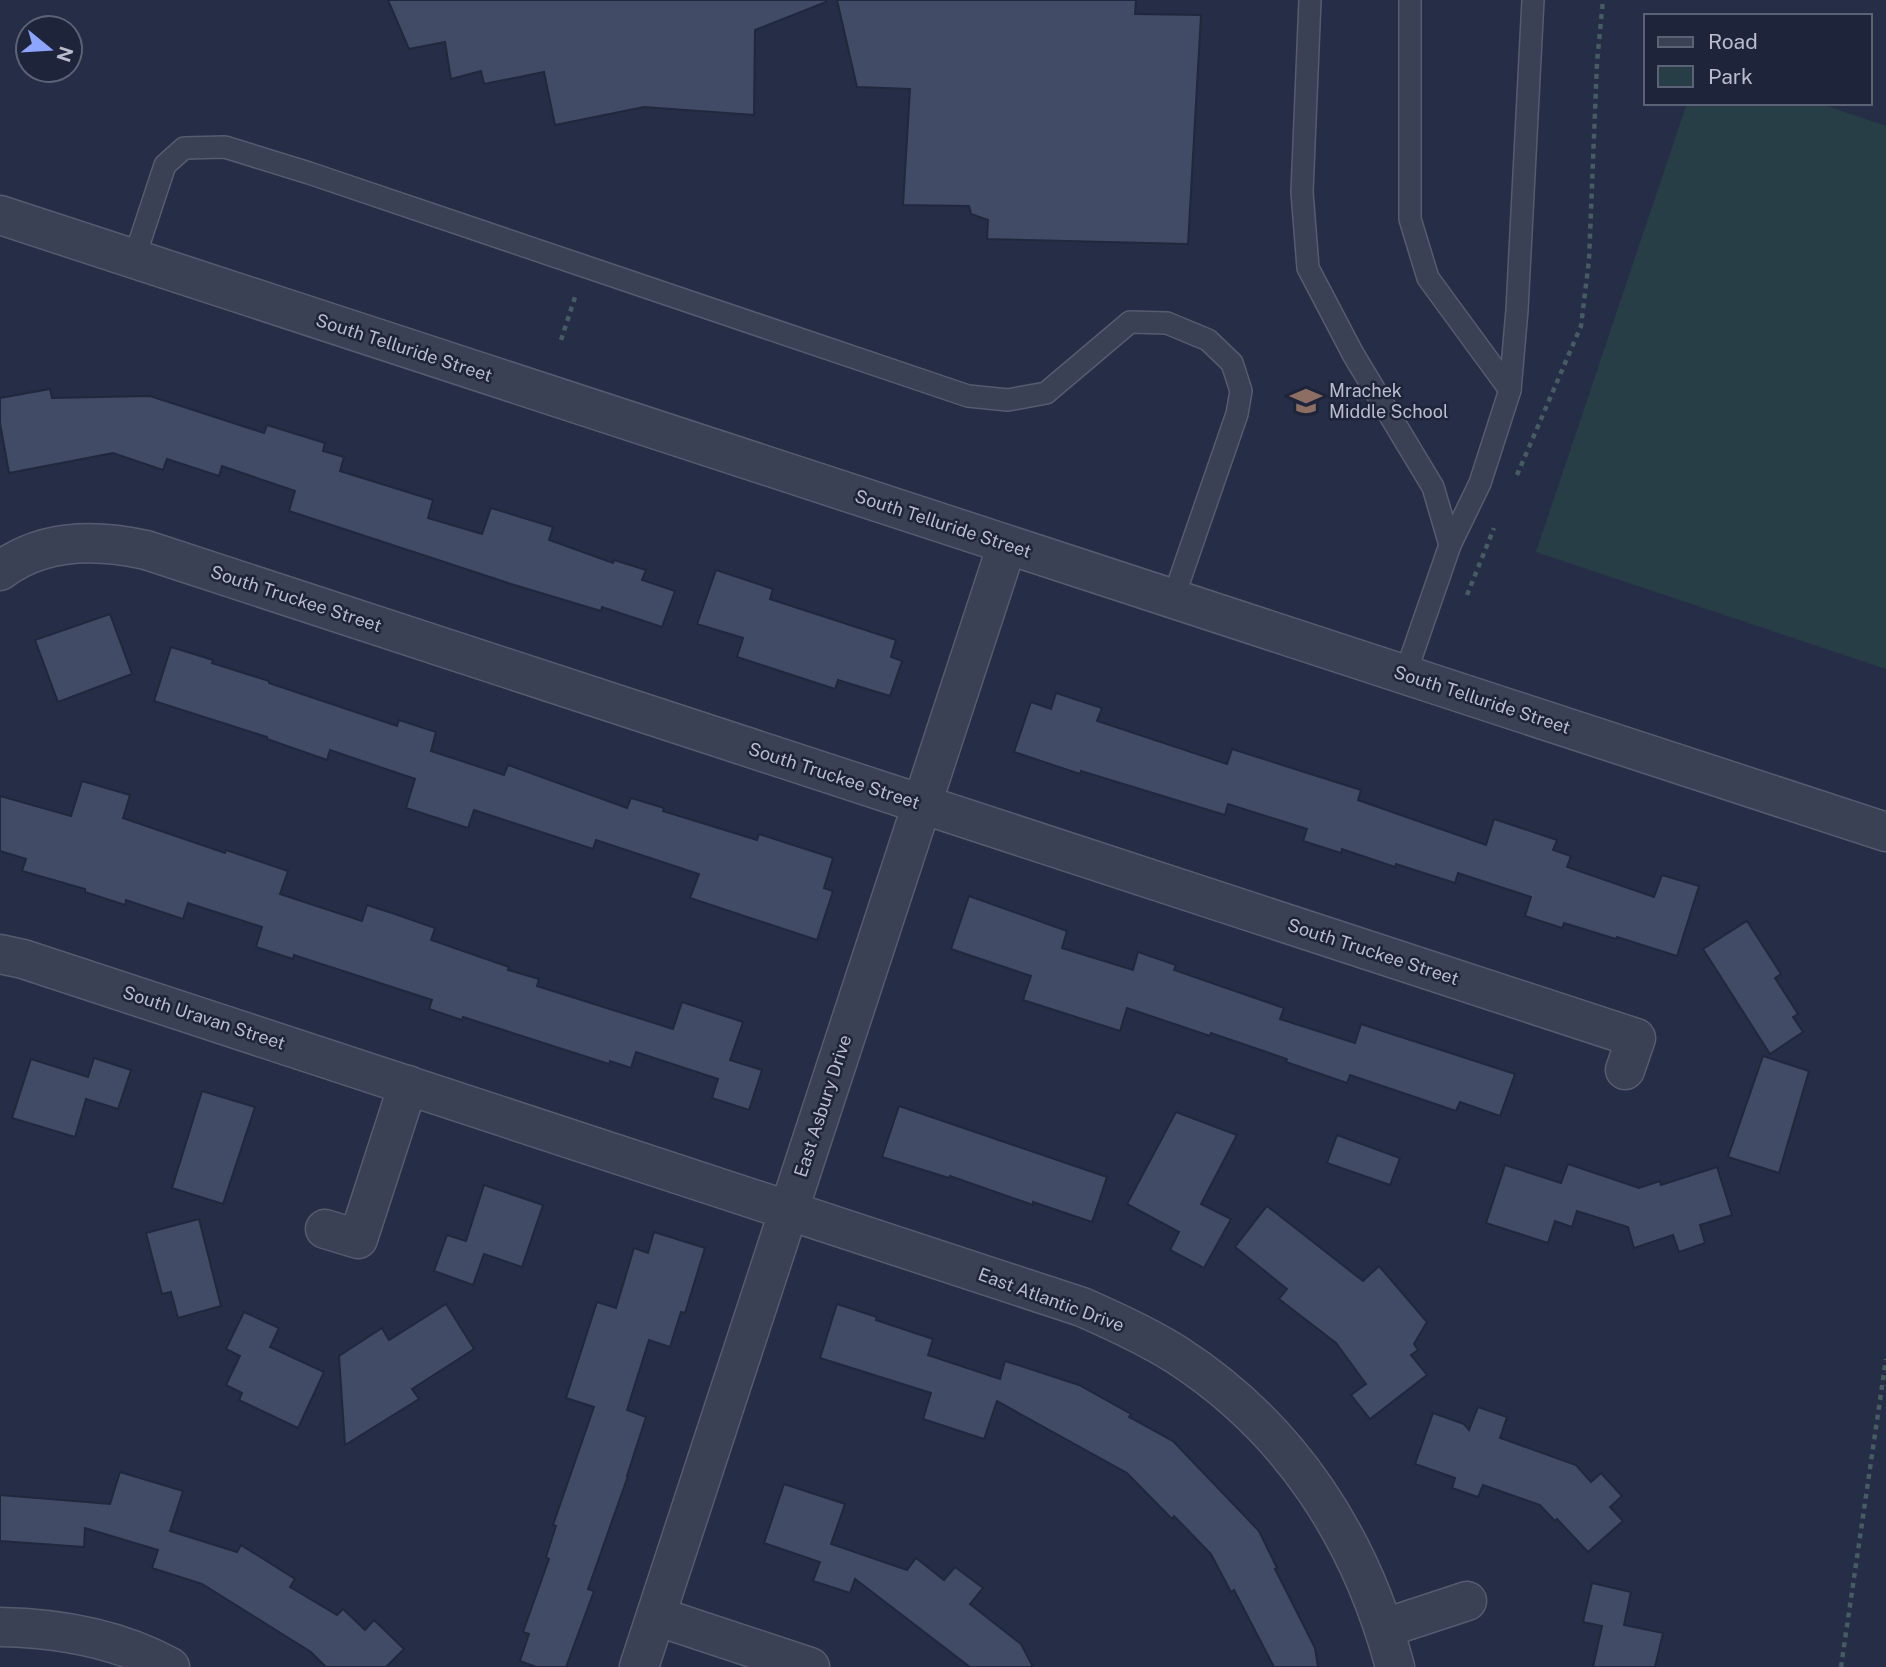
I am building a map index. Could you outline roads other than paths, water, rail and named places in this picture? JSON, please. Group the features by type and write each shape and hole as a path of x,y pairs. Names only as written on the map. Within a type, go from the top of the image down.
{"street":[{"name":"South Telluride Street","path":"0,215 1886,832"},
{"name":"South Truckee Street","path":"0,571 40,550 76,543 112,542 146,550 1636,1038 1625,1070"},
{"name":"East Asbury Drive","path":"639,1667 1007,545"},
{"name":"South Uravan Street","path":"0,954 23,959 789,1210"},
{"path":"325,1229 358,1239 408,1085"},
{"name":"East Atlantic Drive","path":"789,1210 1082,1307 1131,1329 1177,1355 1231,1396 1261,1423 1297,1463 1342,1530 1366,1577 1385,1628 1395,1667"},
{"path":"1385,1628 1467,1601"},
{"path":"656,1616 810,1667"},
{"path":"0,1628 46,1630 105,1642 170,1667"}],"lane":[{"path":"1310,0 1302,192 1308,268 1353,354 1433,486 1450,545"},
{"path":"1410,0 1410,219 1428,278 1510,390"},
{"path":"1405,675 1450,545 1480,483 1510,390 1517,310 1533,0"},
{"path":"134,259 165,165 184,148 225,147 968,396 1008,400 1046,393 1130,322 1167,323 1208,340 1232,363 1241,391 1237,414 1173,599"}],"place":[{"name":"Mrachek Middle School","path":"1306,401"}]}
